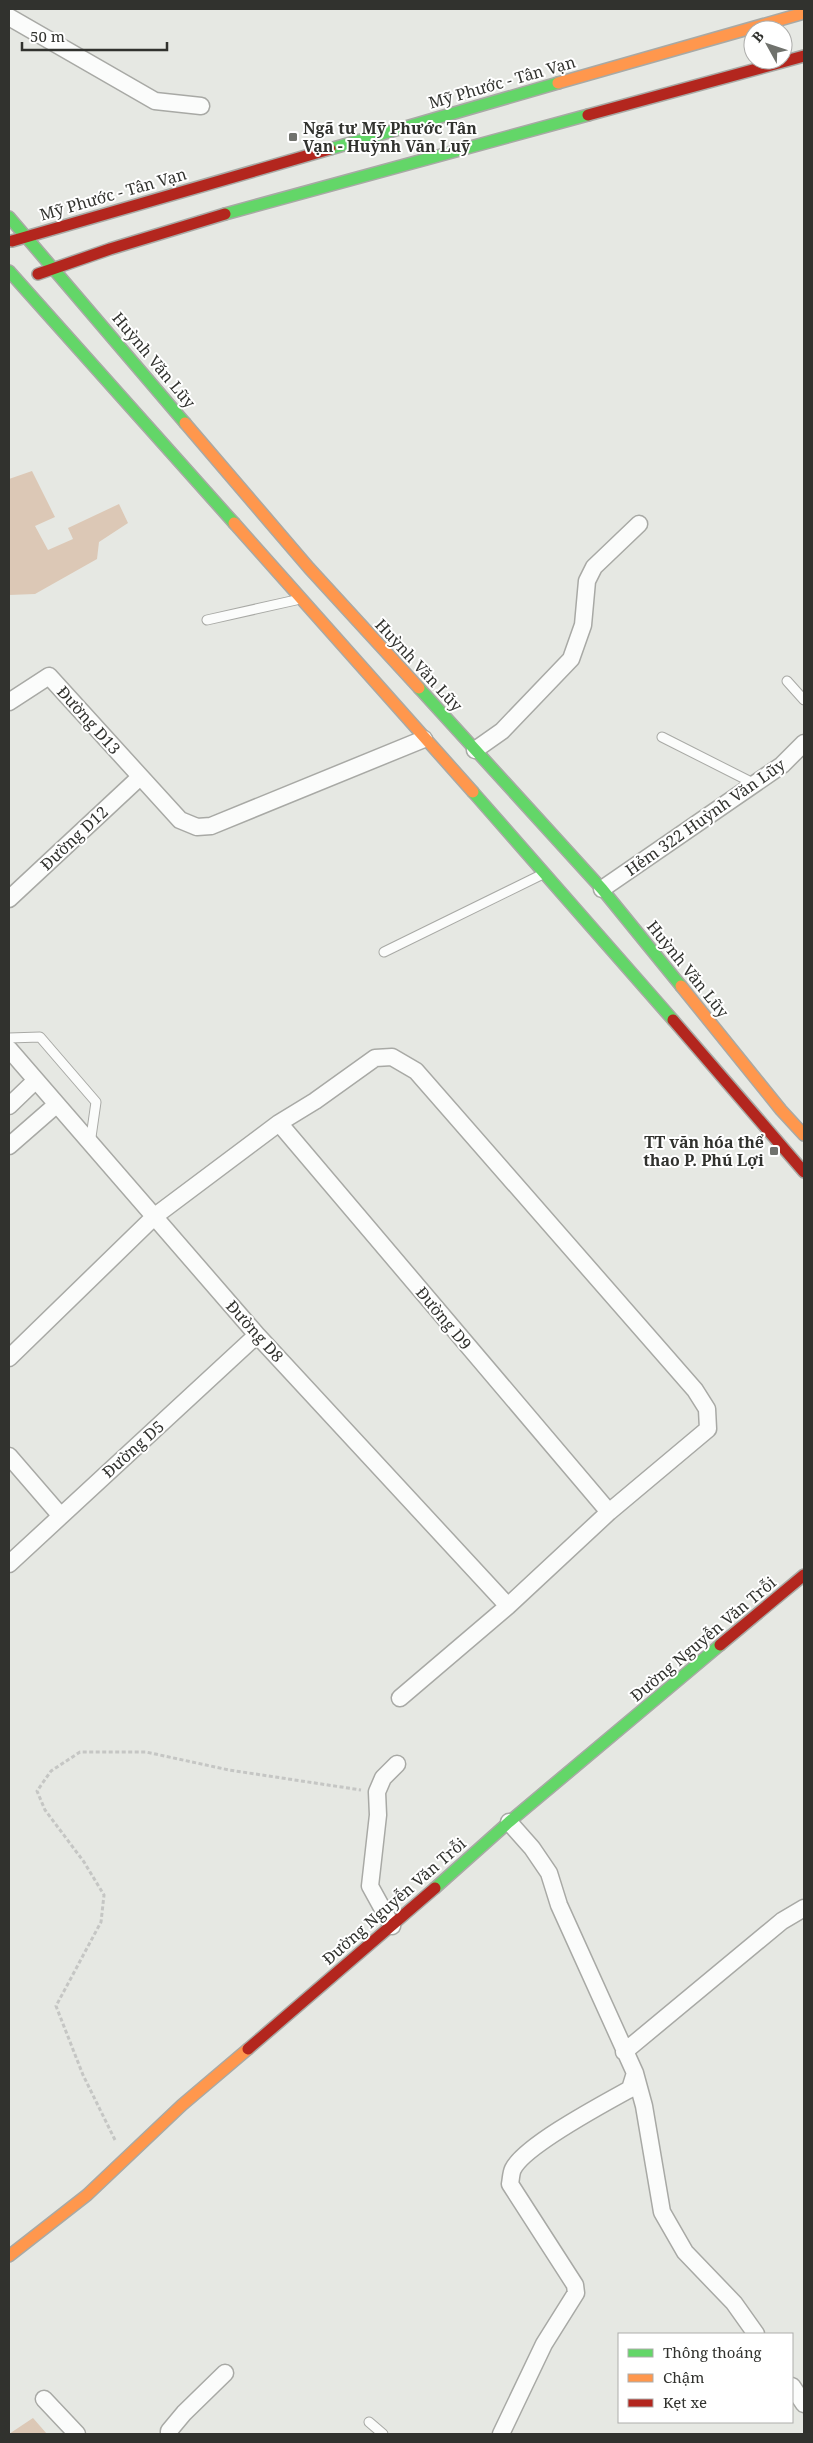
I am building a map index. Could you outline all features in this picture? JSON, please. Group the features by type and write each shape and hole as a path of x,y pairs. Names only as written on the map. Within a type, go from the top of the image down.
{"main road":[{"name":"Mỹ Phước - Tân Vạn","path":"9,243 26,236 804,13"},
{"path":"13,282 207,220 804,56"},
{"name":"Huỳnh Văn Lũy","path":"9,218 309,568 602,889 781,1110 804,1135"},
{"path":"9,271 13,282 544,873 804,1172"},
{"name":"Đường Nguyễn Văn Trỗi","path":"9,2256 87,2195 182,2105 392,1926 509,1822 804,1575"}],"street":[{"path":"9,13 11,9"},
{"path":"9,17 155,102 201,106"},
{"path":"475,750 502,731 572,659 583,625 586,580 594,566 639,524"},
{"name":"Đường D13","path":"9,702 49,676 140,777"},
{"path":"140,777 180,820 198,827 211,826 424,739"},
{"name":"Hẻm 322 Huỳnh Văn Lũy","path":"602,889 782,765 804,743"},
{"name":"Đường D12","path":"9,899 140,777"},
{"name":"Đường D8","path":"9,1049 257,1335 508,1606"},
{"path":"9,1358 155,1216 278,1123 315,1102 375,1058 392,1057 416,1071 696,1390 706,1409 708,1429 609,1512 508,1606 400,1698"},
{"path":"9,1106 35,1081"},
{"path":"9,1146 56,1105"},
{"name":"Đường D9","path":"278,1123 609,1512"},
{"name":"Đường D5","path":"9,1564 257,1335"},
{"path":"9,1456 60,1515"},
{"path":"392,1926 370,1886 378,1815 377,1792 383,1778 397,1764"},
{"path":"509,1822 532,1848 549,1873 559,1905 635,2073 644,2106 662,2212 685,2252 734,2303 755,2333"},
{"path":"624,2052 782,1921 804,1908"},
{"path":"501,2434 544,2344 576,2293 575,2285 510,2184 513,2169 525,2154 577,2119 630,2089 635,2073"},
{"path":"169,2434 169,2431 184,2413 225,2373"},
{"path":"793,2388 804,2404"},
{"path":"44,2399 77,2434"}],"lane":[{"path":"206,620 299,599"},
{"path":"787,681 804,700"},
{"path":"662,737 755,784"},
{"path":"384,952 544,873"},
{"path":"9,1038 40,1037 96,1102 90,1144"},
{"path":"369,2422 384,2434"}],"path":[{"path":"125,2159 83,2075 56,2006 101,1922 104,1895 84,1862 45,1810 37,1791 51,1771 80,1752 146,1752 229,1770 377,1792"}],"shaded area":[{"path":"32,471 55,517 35,526 48,550 73,539 68,528 119,504 128,523 99,542 97,559 35,594 9,595 9,479"},
{"path":"33,2418 47,2434 9,2434"}],"traffic: fast":[{"path":"330,149 558,83"},
{"path":"225,214 588,115"},
{"path":"9,217 185,423"},
{"path":"9,271 234,523"},
{"path":"419,688 602,889 681,986"},
{"path":"473,792 673,1020"},
{"path":"435,1888 509,1822 720,1645"}],"traffic: slow":[{"path":"558,83 804,13"},
{"path":"185,423 309,568 419,688"},
{"path":"234,523 473,792"},
{"path":"681,986 781,1110 804,1135"},
{"path":"9,2256 87,2195 182,2105 248,2049"}],"traffic: jam":[{"path":"588,115 804,56"},
{"path":"12,241 330,149"},
{"path":"38,274 110,249 225,214"},
{"path":"673,1020 804,1172"},
{"path":"720,1645 804,1575"},
{"path":"248,2049 435,1888"}],"place":[{"name":"Ngã tư Mỹ Phước Tân Vạn - Huỳnh Văn Luỹ","path":"293,137"},
{"name":"TT văn hóa thể thao P. Phú Lợi","path":"774,1151"}]}
